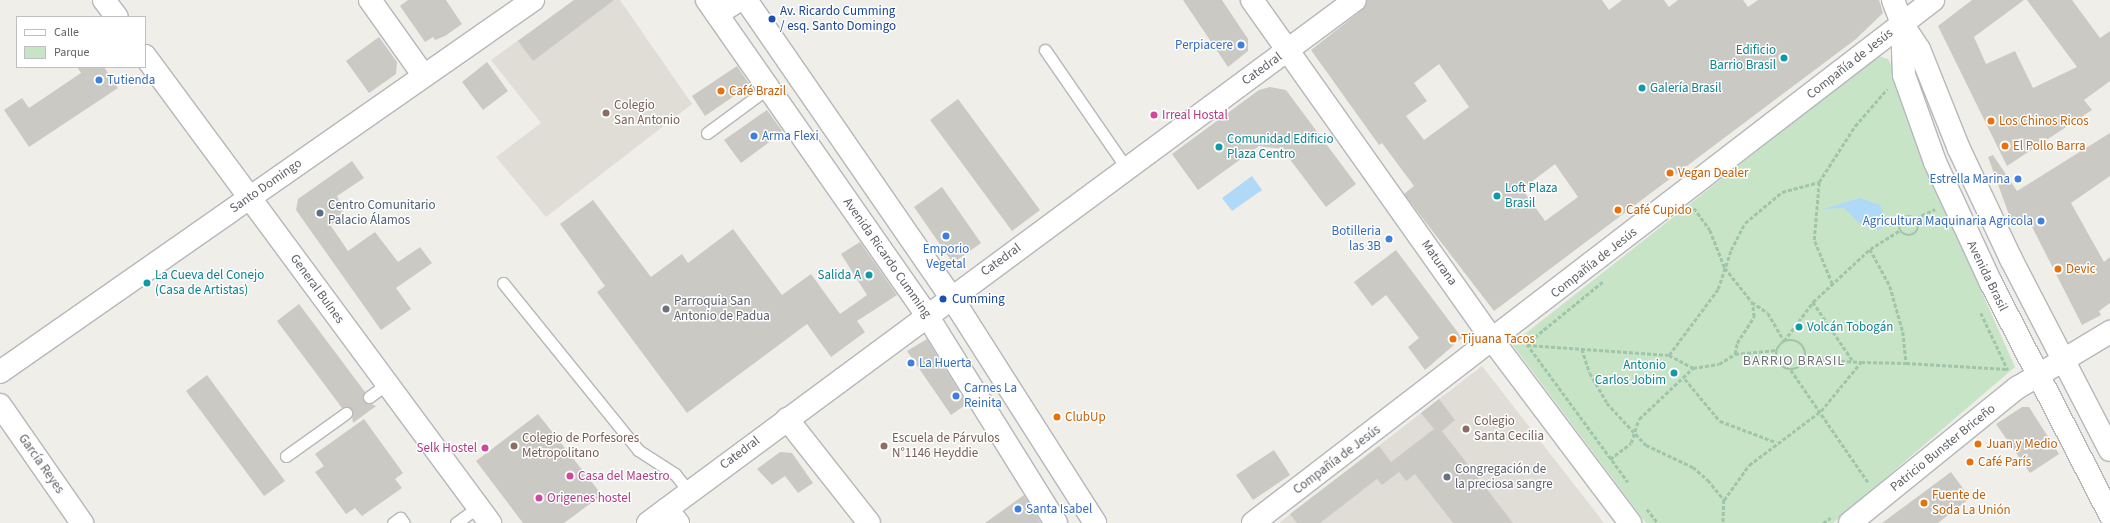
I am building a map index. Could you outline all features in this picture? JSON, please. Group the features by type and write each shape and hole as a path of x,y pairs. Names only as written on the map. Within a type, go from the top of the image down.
{"street":[{"path":"104,0 115,16"},
{"path":"370,0 424,76"},
{"name":"Santo Domingo","path":"0,372 533,0"},
{"path":"712,7 739,0"},
{"path":"746,0 950,297 1095,523"},
{"name":"Maturana","path":"1252,0 1493,341 1630,523"},
{"name":"Catedral","path":"648,523 673,516 689,492 926,314 1127,169 1355,0"},
{"name":"Avenida Brasil","path":"1893,0 1902,24 1919,49 1962,156 2062,361 2110,450"},
{"name":"Compañía de Jesús","path":"1253,523 1493,341 1933,0"},
{"name":"Avenida Ricardo Cumming","path":"712,7 926,314 1056,523"},
{"name":"Avenida Brasil","path":"1902,24 1904,75 1920,128 1959,219 2110,515"},
{"name":"General Bulnes","path":"146,57 484,515"},
{"name":"Patricio Bunster Briceño","path":"1850,523 2017,388 2110,332"},
{"name":"García Reyes","path":"0,405 82,523"},
{"path":"787,418 869,523"}],"lane":[{"path":"1044,50 1127,169"},
{"path":"706,133 768,88"},
{"path":"503,283 638,450 675,474 689,492"},
{"path":"369,397 387,384"},
{"path":"286,456 346,413"},
{"path":"456,523 484,515"},
{"path":"393,523 400,518 404,523"}],"path":[{"path":"1832,284 1814,240 1819,182 1834,155 1890,83"},
{"path":"1669,355 1718,289 1737,236 1756,211 1782,192 1819,182"},
{"path":"1687,213 1700,203"},
{"path":"1527,344 1669,355 1692,368 1719,364 1735,354 1777,350 1813,302 1870,249 1900,230 1903,218 1916,218 1938,207"},
{"path":"1694,208 1710,230 1725,268 1752,302 1768,313 1784,342"},
{"path":"1900,230 1907,236 1916,233 1919,227 1916,218"},
{"path":"1870,249 1890,286 1903,332 1906,364"},
{"path":"1507,359 1607,279"},
{"path":"1735,354 1737,343 1754,317 1752,302"},
{"path":"1813,302 1853,361"},
{"path":"1784,342 1794,340 1802,345 1805,359 1800,367 1791,370"},
{"path":"1527,344 1629,485"},
{"path":"1582,348 1598,389 1634,434 1646,444 1693,467 1724,500"},
{"path":"1777,350 1780,364 1791,370 1821,411 1871,486"},
{"path":"1805,359 2008,369"},
{"path":"1723,523 1724,500 1749,465 1776,442 1821,411 1861,362"},
{"path":"1610,459 1631,443 1640,419 1685,379 1692,368"},
{"path":"1685,379 1720,421 1776,442"},
{"path":"1643,504 1658,523"}],"shaded area":[{"name":"Colegio San Antonio","path":"574,0 620,0 692,104 546,217 496,157 541,123 491,60"},
{"name":"Colegio Santa Cecilia","path":"1482,366 1604,523 1279,523"}],"green space":[{"path":"1878,56 1888,59 1893,68 1919,151 2015,367 1833,523 1646,523 1512,344"}],"water":[{"path":"1252,176 1262,190 1232,211 1222,198"},
{"path":"1860,198 1880,205 1885,219 1880,230 1860,224 1844,208 1823,209"}],"building":[{"path":"408,0 446,0 462,24 445,36 435,40 433,37 425,42 400,6"},
{"path":"574,0 614,0 533,61 518,41"},
{"path":"1183,0 1222,0 1248,39 1248,51 1228,67"},
{"path":"1367,0 1602,0 1609,10 1622,0 1664,0 1669,7 1678,0 1743,0 1748,7 1758,0 1879,0 1883,13 1856,39 1494,311 1404,194 1414,186 1382,143 1379,145 1311,50 1362,10","holes":["1439,64 1469,107 1424,140 1406,116 1427,101 1414,83","1555,164 1578,197 1545,221 1522,189"]},
{"path":"1972,0 2024,0 1974,37 1986,64 2015,51 2033,88 2077,67 2027,0 2072,0 2100,38 2110,31 2110,81 2084,100 2092,110 2007,166 1938,26"},
{"path":"379,37 397,62 396,74 369,93 346,61"},
{"path":"487,62 508,91 483,110 462,82"},
{"name":"Café Brazil","path":"737,66 750,85 705,116 692,96"},
{"path":"78,68 105,68 118,88 29,147 4,110 22,98 29,108 81,73"},
{"name":"Comunidad Edificio Plaza Centro","path":"1270,87 1286,90 1356,184 1326,207 1282,149 1259,146 1198,190 1172,154 1259,90"},
{"path":"958,99 1040,210 1012,231 930,120"},
{"name":"Arma Flexi","path":"767,110 783,132 741,163 724,140"},
{"path":"2110,133 2110,176 2071,203 2104,262 2110,257 2110,303 2099,311 2101,315 2082,325 2027,217 2012,223 1988,157 1993,155 2017,191"},
{"path":"352,161 364,178 337,196 343,211 331,226 348,251 375,232 398,262 420,247 432,263 396,288 411,309 381,330 296,210 298,199"},
{"path":"942,187 981,243 953,263 914,207"},
{"name":"Parroquia San Antonio de Padua","path":"593,200 651,277 682,254 688,263 733,229 782,295 811,274 840,314 867,295 841,254 860,242 897,295 857,321 865,332 831,357 807,324 687,413 597,292 605,286 560,224"},
{"path":"1396,250 1462,338 1425,370 1408,347 1419,338 1386,295 1372,306 1354,282"},
{"path":"299,304 365,392 364,401 376,406 353,423 351,409 342,408 277,321"},
{"path":"927,339 967,404 951,415 907,351"},
{"path":"207,375 285,481 264,496 186,391"},
{"name":"Congregación de la preciosa sangre","path":"1439,399 1455,420 1442,431 1513,523 1453,523 1415,474 1406,481 1394,465 1399,472 1382,485 1377,479 1320,523 1297,523 1290,514 1379,446 1391,462 1434,429 1421,413"},
{"path":"2022,407 2029,407 2059,454 2030,473 1996,424"},
{"path":"538,414 602,495 564,523 523,523 476,461"},
{"path":"364,419 403,473 395,479 402,488 362,516 355,508 346,514 315,472 324,466 315,454"},
{"path":"1274,450 1290,475 1253,500 1236,475"},
{"path":"780,452 792,453 813,483 798,493 785,476 772,485 757,469"},
{"path":"1951,472 1970,498 1938,523 1882,523"},
{"name":"Santa Isabel","path":"1024,495 1041,523 985,523"}],"place":[{"name":"Av. Ricardo Cumming / esq. Santo Domingo","path":"772,19"},
{"name":"Perpiacere","path":"1241,45"},
{"name":"Edificio Barrio Brasil","path":"1784,58"},
{"name":"Tutienda","path":"99,80"},
{"name":"Galería Brasil","path":"1642,88"},
{"name":"Café Brazil","path":"721,91"},
{"name":"Colegio San Antonio","path":"606,113"},
{"name":"Irreal Hostal","path":"1154,115"},
{"name":"Los Chinos Ricos","path":"1991,121"},
{"name":"Arma Flexi","path":"754,136"},
{"name":"El Pollo Barra","path":"2005,146"},
{"name":"Comunidad Edificio Plaza Centro","path":"1219,147"},
{"name":"Vegan Dealer","path":"1670,173"},
{"name":"Estrella Marina","path":"2018,179"},
{"name":"Loft Plaza Brasil","path":"1497,196"},
{"name":"Café Cupido","path":"1618,210"},
{"name":"Centro Comunitario Palacio Álamos","path":"320,213"},
{"name":"Agricultura Maquinaria Agricola","path":"2041,221"},
{"name":"Emporio Vegetal","path":"946,236"},
{"name":"Botilleria las 3B","path":"1389,239"},
{"name":"Devic","path":"2058,269"},
{"name":"Salida A","path":"869,275"},
{"name":"La Cueva del Conejo (Casa de Artistas)","path":"147,283"},
{"name":"Cumming","path":"943,299"},
{"name":"Parroquia San Antonio de Padua","path":"666,309"},
{"name":"Volcán Tobogán","path":"1799,327"},
{"name":"Tijuana Tacos","path":"1453,339"},
{"name":"La Huerta","path":"911,363"},
{"name":"Antonio Carlos Jobim","path":"1674,373"},
{"name":"Carnes La Reinita","path":"956,396"},
{"name":"ClubUp","path":"1057,417"},
{"name":"Colegio Santa Cecilia","path":"1466,429"},
{"name":"Juan y Medio","path":"1978,444"},
{"name":"Colegio de Porfesores Metropolitano","path":"514,446"},
{"name":"Escuela de Párvulos N°1146 Heyddie","path":"884,446"},
{"name":"Selk Hostel","path":"485,448"},
{"name":"Café París","path":"1970,462"},
{"name":"Casa del Maestro","path":"570,476"},
{"name":"Congregación de la preciosa sangre","path":"1447,477"},
{"name":"Origenes hostel","path":"539,498"},
{"name":"Fuente de Soda La Unión","path":"1924,503"},
{"name":"Santa Isabel","path":"1018,509"}],"district":[{"name":"BARRIO BRASIL","path":"1794,361"}]}
